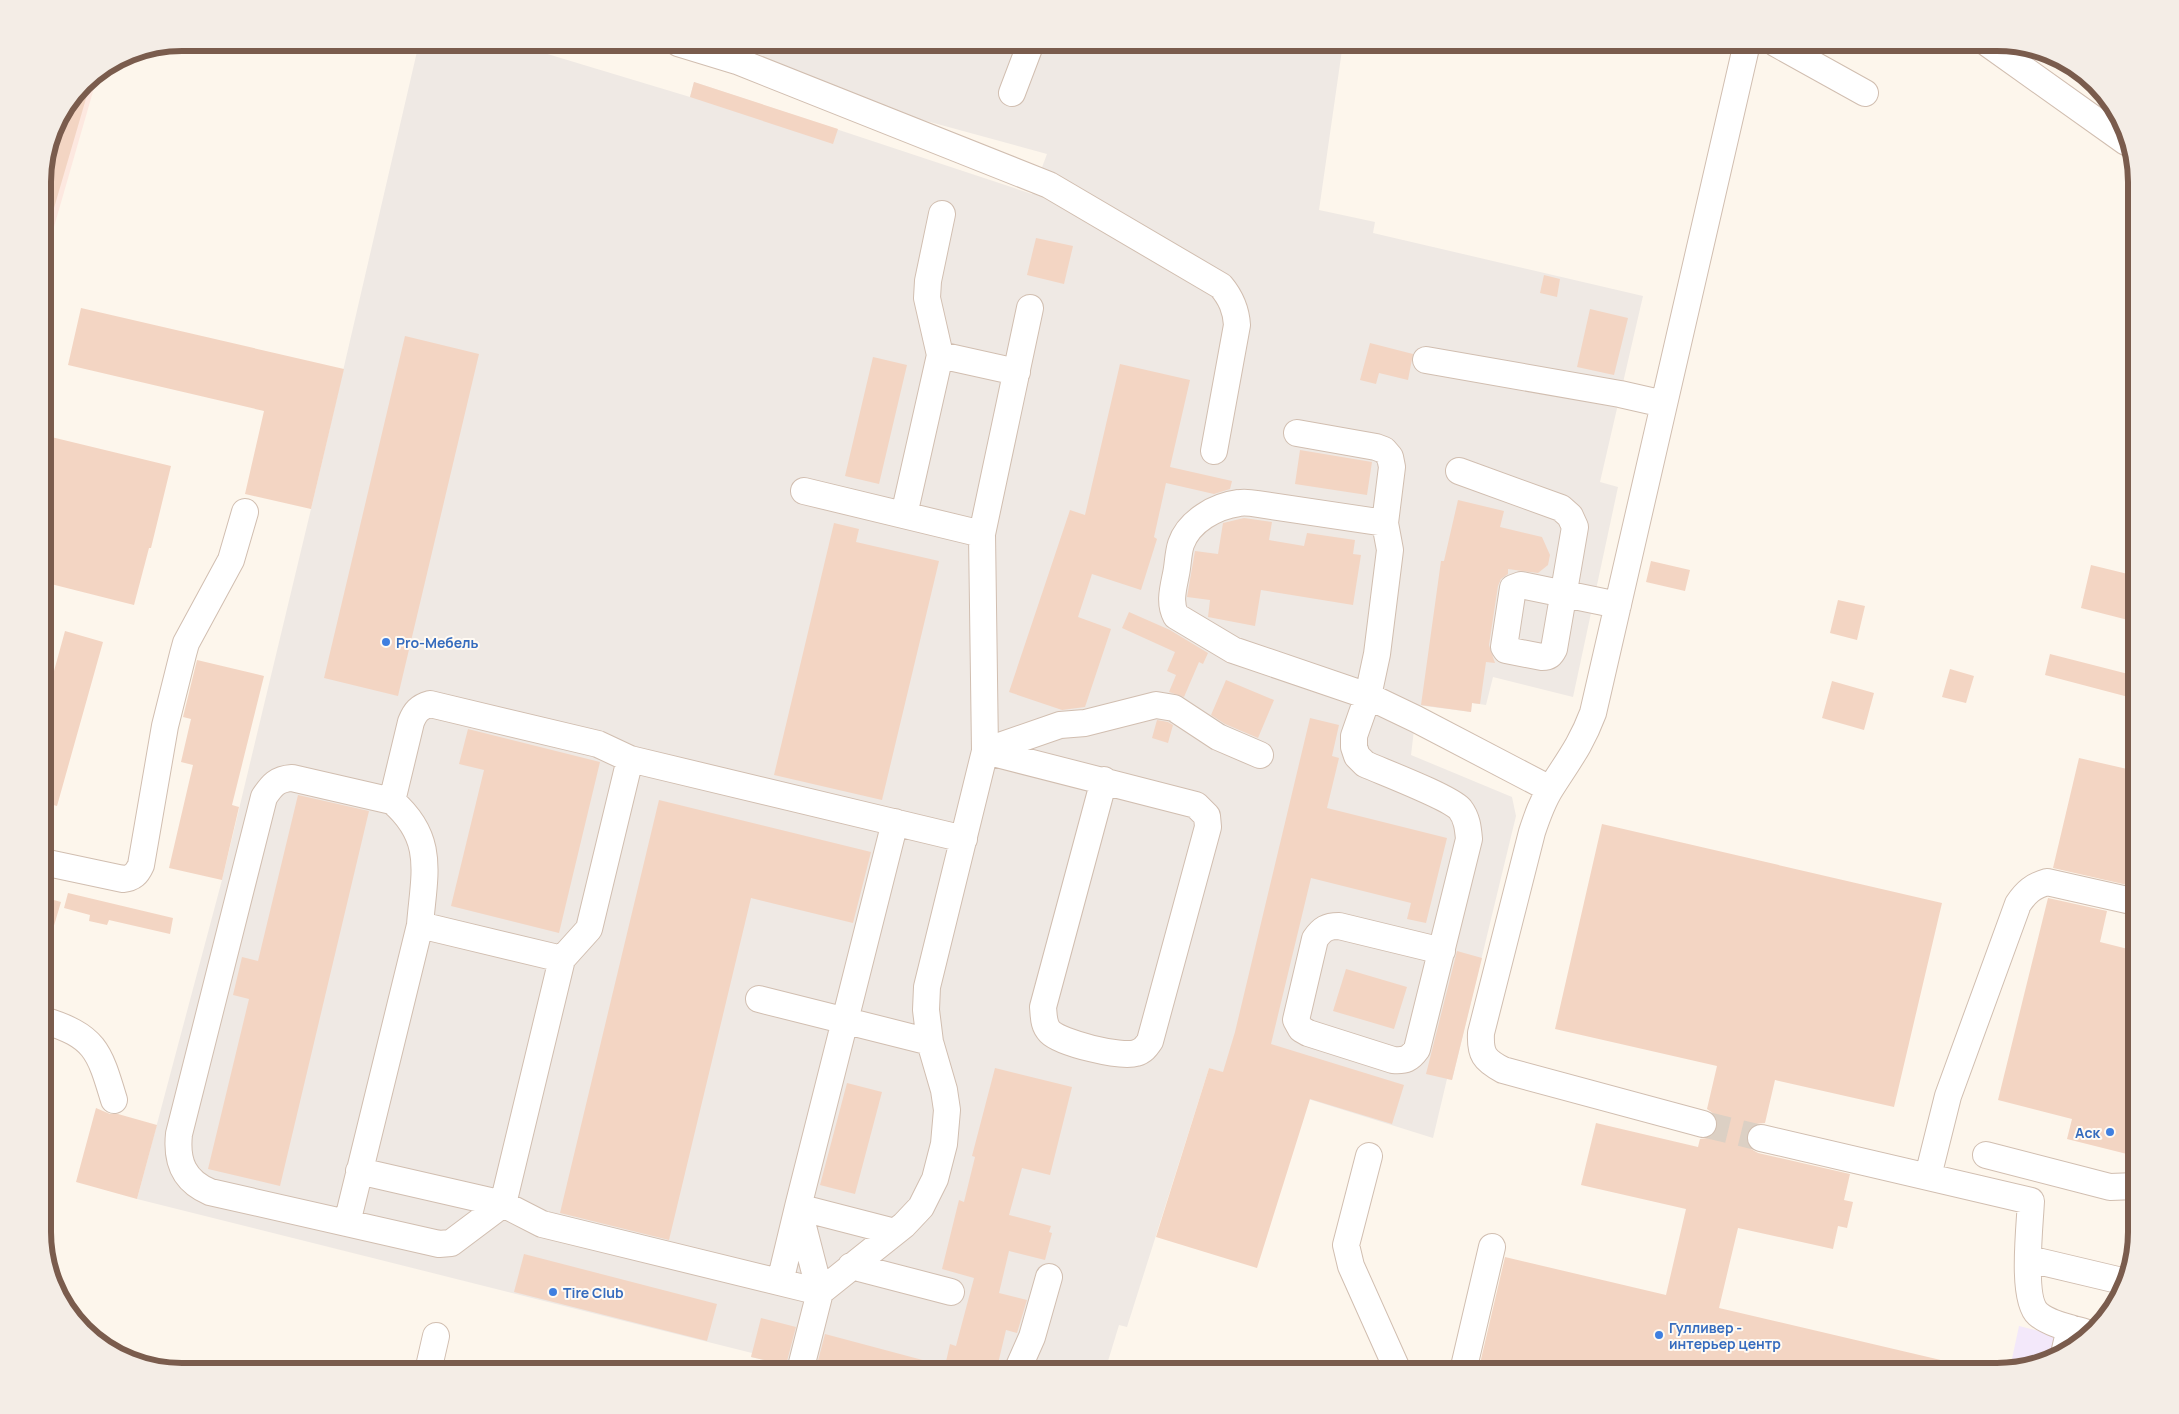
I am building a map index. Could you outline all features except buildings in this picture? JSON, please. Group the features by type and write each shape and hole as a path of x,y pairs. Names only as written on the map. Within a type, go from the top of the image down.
{"lane":[{"path":"1704,1124 1502,1070 1484,1056 1480,1046 1481,1033 1532,832 1550,790 1575,754 1593,713 1745,51"},
{"path":"1791,51 1865,93"},
{"path":"2000,51 2120,137"},
{"path":"710,52 738,60 1049,184 1221,286 1229,296 1236,312 1237,324 1214,451"},
{"path":"1012,93 1027,52"},
{"path":"904,515 940,355 927,298 928,281 942,214"},
{"path":"820,1292 895,1232 921,1207 930,1192 944,1144 947,1110 944,1090 930,1042 926,1010 927,987 985,751 982,534 1030,308"},
{"path":"940,355 1017,372"},
{"path":"1426,360 1620,394 1664,404"},
{"path":"1298,433 1376,447 1384,450 1390,457 1392,467 1385,523 1390,550 1377,654 1368,696 1354,736 1354,747 1357,756 1365,764 1446,800 1460,809 1468,824 1469,838 1442,951 1417,1049 1411,1057 1403,1061 1393,1060 1308,1033 1301,1028 1296,1020 1315,939 1321,930 1329,926 1339,926 1442,951"},
{"path":"1459,471 1562,508 1570,516 1575,527 1563,594 1618,605"},
{"path":"804,491 982,534"},
{"path":"1385,523 1258,504 1239,503 1222,508 1200,518 1188,531 1182,544 1171,599 1173,610 1176,616 1233,650 1368,696 1416,719 1550,790"},
{"path":"52,864 123,879 131,878 137,873 141,865 165,726 186,642 231,560 245,512"},
{"path":"392,802 414,713 421,706 430,704 598,744 630,759 964,839"},
{"path":"985,751 1060,725 1085,723 1156,705 1174,708 1218,737 1260,755"},
{"path":"985,751 1104,780 1196,805 1207,816 1208,827 1150,1041 1144,1049 1134,1054 1120,1054 1058,1038 1049,1031 1044,1022 1043,1007 1104,780"},
{"path":"347,1223 420,925 424,858 421,838 417,828 407,814 392,802 292,778 280,779 271,786 264,797 179,1134 178,1148 181,1163 188,1176 197,1186 210,1192 439,1244 451,1243 504,1204 562,959 589,929 630,759"},
{"path":"780,1282 895,822"},
{"path":"1928,1176 1948,1096 2018,904 2026,892 2036,885 2047,882 2128,900"},
{"path":"420,925 562,959"},
{"path":"759,999 930,1042"},
{"path":"52,1023 78,1033 92,1046 102,1061 114,1100"},
{"path":"1761,1138 2031,1201"},
{"path":"1986,1155 2110,1187 2128,1186"},
{"path":"1369,1156 1346,1245 1351,1266 1394,1363"},
{"path":"2038,1168 2031,1201 2029,1298 2036,1313 2047,1320 2079,1330"},
{"path":"359,1171 504,1204 542,1224 820,1292"},
{"path":"798,1207 895,1232"},
{"path":"798,1207 820,1292 802,1363"},
{"path":"1465,1363 1492,1247"},
{"path":"2029,1259 2118,1280"},
{"path":"851,1266 951,1292"},
{"path":"1021,1363 1032,1337 1049,1277"},
{"path":"430,1363 436,1336"}],"shaded area":[{"path":"1342,51 1319,210 1375,222 1373,233 1643,296 1600,482 1618,487 1573,697 1493,677 1486,705 1472,703 1471,712 1417,705 1411,755 1512,797 1516,816 1452,1080 1447,1079 1433,1138 1209,1068 1127,1327 1119,1325 1107,1363 777,1363 751,1357 752,1353 137,1199 222,880 311,509 417,52 540,52 690,97 694,82 1032,194 1047,154 908,116 848,94 745,52"},
{"path":"95,86 52,234 52,165 56,148 61,132 73,110"},
{"path":"2019,1326 2071,1339 2047,1353 2011,1362"}],"tunnel":[{"path":"1703,1124 1761,1138"}],"place":[{"name":"Pro-Мебель","path":"386,642"},
{"name":"Аск","path":"2110,1132"},
{"name":"Tire Club","path":"553,1292"},
{"name":"Гулливер - интерьер центр","path":"1659,1335"}]}
